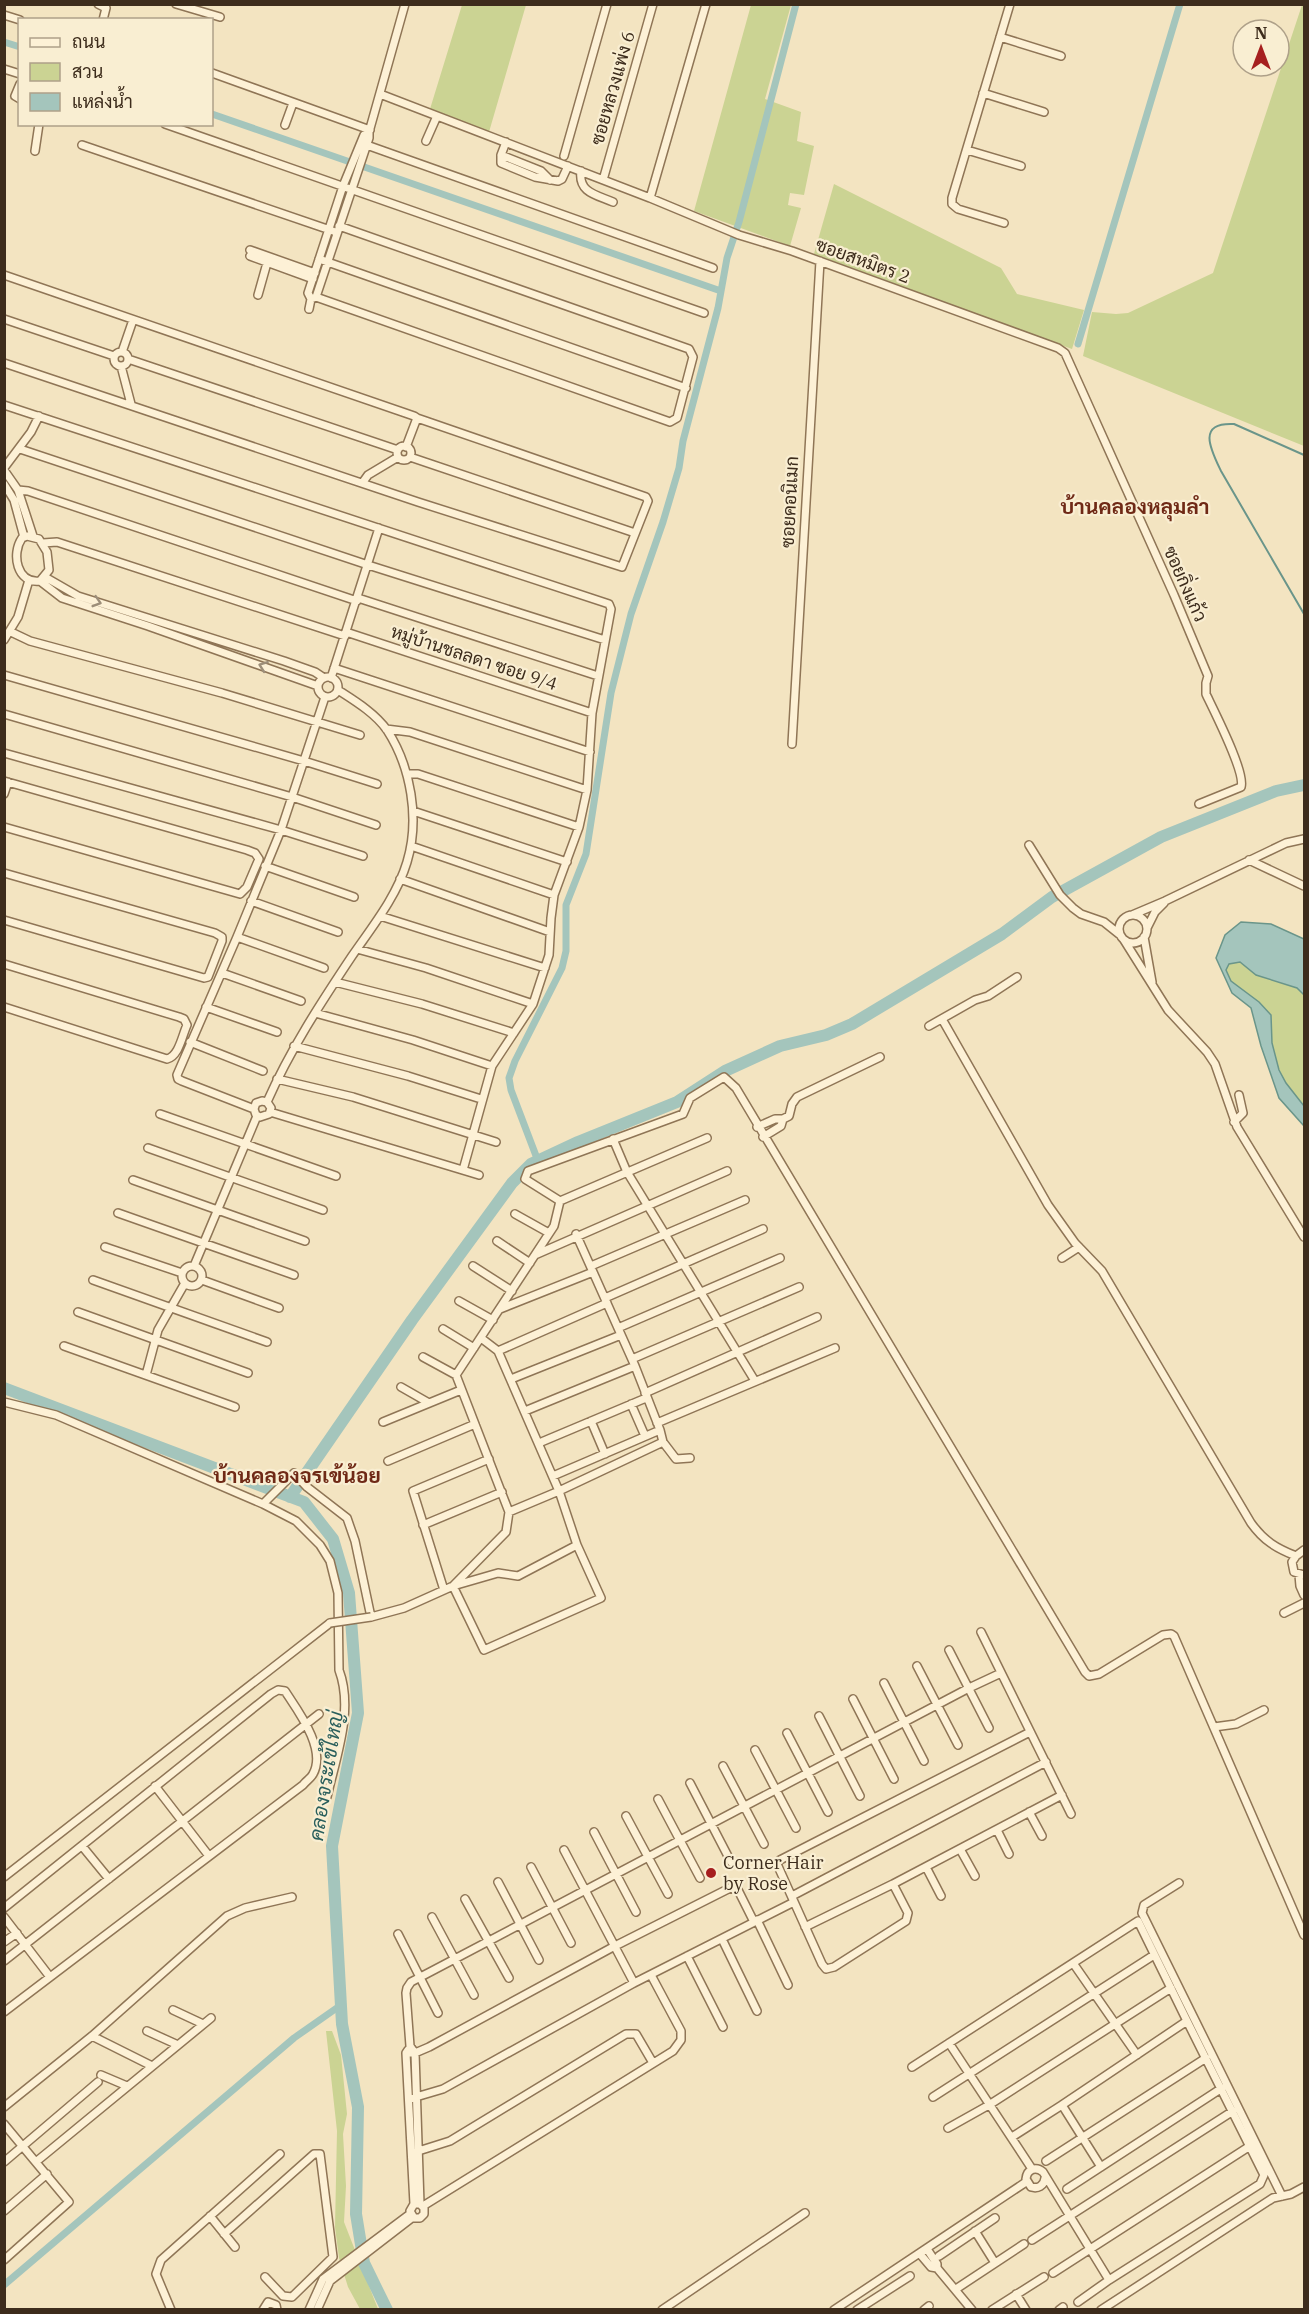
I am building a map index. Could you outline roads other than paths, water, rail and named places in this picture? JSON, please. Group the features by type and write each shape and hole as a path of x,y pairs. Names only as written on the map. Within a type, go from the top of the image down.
{"street":[{"path":"98,4 106,8 104,18"},
{"path":"309,309 351,189 351,177 362,148 364,135 369,131 405,4"},
{"path":"564,156 607,4"},
{"name":"ซอยหลวงแพ่ง 6","path":"603,180 653,4"},
{"path":"650,198 706,4"},
{"path":"1004,223 957,209 952,204 1010,4"},
{"path":"180,5 220,17"},
{"path":"1000,37 1061,56"},
{"path":"213,73 369,131"},
{"path":"983,93 1044,112"},
{"name":"ซอยสหมิตร 2","path":"380,94 738,234 820,261 1058,348 1065,353"},
{"path":"285,125 293,103"},
{"path":"426,141 436,116"},
{"path":"35,151 39,126"},
{"path":"171,126 704,313"},
{"path":"506,142 501,155 541,171 550,180 561,180 568,166"},
{"path":"82,146 329,230 338,229 689,349 693,357 677,418 670,422 314,298 308,293 314,276 319,259 329,230 343,186 351,177"},
{"path":"362,148 713,268"},
{"path":"967,150 1021,166"},
{"path":"581,171 581,185 585,190 613,202"},
{"path":"250,253 314,276 267,262 250,253"},
{"path":"319,259 686,388"},
{"name":"ซอยคอนิเมก","path":"792,744 820,261"},
{"path":"258,295 267,262"},
{"path":"4,275 646,498 648,501 622,567 4,363"},
{"path":"4,319 114,356 122,352 133,320"},
{"path":"121,366 126,364 128,359 127,354 122,352"},
{"name":"ซอยกิ่งแก้ว","path":"1065,353 1191,635 1208,676 1206,694 1242,779 1241,787 1199,804"},
{"path":"114,356 115,363 121,366"},
{"path":"128,359 398,454 404,460 410,457 635,533"},
{"path":"121,366 130,404"},
{"path":"4,405 607,602 611,609 592,713 587,790 579,827 554,895 546,968 533,1004 492,1066 463,1170"},
{"path":"39,416 20,449 4,469 18,490 33,536 43,543 50,562 49,570 42,579"},
{"path":"406,447 417,418"},
{"path":"363,482 368,475 398,454 402,447 406,447"},
{"path":"406,447 410,450 410,457"},
{"path":"20,449 368,565 605,640"},
{"path":"4,484 14,500 24,537"},
{"path":"18,490 28,491 357,600 598,676"},
{"path":"318,686 334,668 379,528"},
{"path":"33,536 24,537 19,543 17,561 25,579 42,579 78,596 284,661 337,682 338,690 333,696 325,697 320,693 318,686"},
{"name":"หมู่บ้านชลลดา ซอย 9/4","path":"43,543 57,542 592,713"},
{"path":"42,579 62,598 318,686"},
{"path":"4,640 11,632 18,617 29,580"},
{"path":"172,634 174,626"},
{"path":"11,632 30,641 222,693 360,735"},
{"path":"334,668 590,752"},
{"path":"4,675 377,784"},
{"path":"270,1112 267,1102 294,1046 380,916 400,879 411,846 413,812 407,774 386,729 368,710 338,690"},
{"path":"270,1112 263,1117 178,1079 178,1068 222,973 281,830 325,697"},
{"path":"4,714 292,797 376,825"},
{"path":"386,729 410,732 587,790"},
{"path":"4,753 281,830 363,856"},
{"path":"407,774 418,774 579,827"},
{"path":"4,794 6,782 247,850 255,853 260,859 247,887 240,894 4,827"},
{"path":"413,812 567,862"},
{"path":"1104,922 1124,918 1165,902 1286,843 1305,839"},
{"path":"1029,845 1060,895 1081,914 1104,922 1122,937 1137,942 1144,937"},
{"path":"411,846 554,895"},
{"path":"1249,860 1305,886"},
{"path":"265,866 354,897"},
{"path":"4,873 215,933 222,937 222,941 207,978 4,920"},
{"path":"400,879 550,932"},
{"path":"251,901 338,932"},
{"path":"1154,989 1144,937 1155,912 1165,902"},
{"path":"1132,915 1142,919 1147,928"},
{"path":"380,916 546,968"},
{"path":"1124,918 1119,925 1122,937 1168,1010 1208,1052 1215,1064 1234,1122 1246,1145 1305,1237"},
{"path":"237,937 324,968"},
{"path":"357,949 426,968 533,1004"},
{"path":"4,964 179,1017 184,1019 187,1025 177,1051 173,1057 167,1059 4,1007"},
{"path":"222,973 301,1001"},
{"path":"929,1026 975,1000 988,996 1017,977"},
{"path":"335,982 422,1004 514,1033"},
{"path":"206,1007 277,1032"},
{"path":"315,1012 404,1037 492,1066"},
{"path":"942,1019 1048,1205 1068,1234 1102,1271 1251,1523 1264,1540 1279,1550 1302,1575 1300,1586 1305,1595"},
{"path":"190,1042 263,1071"},
{"path":"294,1046 408,1076 481,1099"},
{"path":"757,1127 789,1116 792,1104 797,1097 880,1057"},
{"path":"560,1201 525,1179 528,1171 683,1114 690,1098 724,1077 736,1088 757,1127 1081,1668 1089,1676 1098,1674 1163,1635 1174,1636 1305,1935"},
{"path":"277,1079 353,1096 496,1142"},
{"path":"1234,1122 1243,1113 1239,1095"},
{"path":"194,1266 246,1145 259,1101 267,1102"},
{"path":"270,1112 478,1175"},
{"path":"160,1114 336,1176"},
{"path":"763,1137 781,1126 783,1119"},
{"path":"560,1201 707,1138"},
{"path":"613,1139 627,1172 755,1381"},
{"path":"148,1148 323,1210"},
{"path":"535,1255 576,1235 727,1171"},
{"path":"133,1180 305,1241"},
{"path":"500,1309 744,1200"},
{"path":"456,1375 554,1226 560,1201"},
{"path":"118,1213 294,1275"},
{"path":"515,1214 549,1233"},
{"path":"498,1351 763,1229"},
{"path":"576,1235 633,1362 659,1426 663,1442 676,1458 690,1458"},
{"path":"497,1242 530,1263"},
{"path":"105,1247 182,1273"},
{"path":"1062,1258 1079,1247"},
{"path":"511,1379 620,1332 701,1292 780,1258"},
{"path":"182,1273 188,1267 194,1266 201,1271 202,1280"},
{"path":"473,1266 512,1291"},
{"path":"146,1375 154,1340 170,1306 185,1283 182,1273"},
{"path":"93,1280 267,1342"},
{"path":"185,1283 192,1286 202,1280"},
{"path":"202,1280 279,1308"},
{"path":"525,1411 718,1321 799,1287"},
{"path":"459,1301 493,1320"},
{"path":"78,1312 248,1373"},
{"path":"539,1443 631,1404 737,1352 817,1317"},
{"path":"443,1329 474,1348"},
{"path":"453,1586 484,1650 601,1598 577,1545 559,1491 511,1379 498,1351 481,1338"},
{"path":"64,1346 235,1407"},
{"path":"553,1476 645,1437 659,1426 755,1381 835,1348"},
{"path":"423,1357 456,1375 509,1512 506,1532 453,1586"},
{"path":"401,1387 429,1404"},
{"path":"383,1422 461,1390"},
{"path":"4,1402 56,1415 265,1502 296,1521 320,1545 332,1567 338,1593 339,1670 343,1680 344,1717 327,1797"},
{"path":"631,1404 645,1437"},
{"path":"591,1421 605,1454"},
{"path":"388,1461 475,1424"},
{"path":"509,1512 663,1442"},
{"path":"444,1590 412,1491 489,1459"},
{"path":"265,1502 294,1474 347,1518 355,1541 371,1617"},
{"path":"423,1525 502,1492"},
{"path":"4,1877 330,1623 371,1617 404,1608 453,1586 498,1573 518,1576 577,1545"},
{"path":"1279,1550 1301,1553 1292,1566"},
{"path":"1284,1613 1305,1604"},
{"path":"981,1632 1071,1814"},
{"path":"948,1650 989,1728"},
{"path":"917,1665 958,1745"},
{"path":"309,2310 315,2293 327,2280 403,2222 412,2216 422,2217 425,2211 419,2205 416,2152 409,2099 410,2051 406,1988 411,1982 681,1842 873,1738 1001,1673"},
{"path":"884,1683 924,1761"},
{"path":"4,1908 278,1690 285,1691 307,1725 314,1744 316,1758 313,1774 303,1785 4,2012"},
{"path":"853,1699 894,1779"},
{"path":"1214,1727 1236,1724 1264,1710"},
{"path":"4,1961 319,1714"},
{"path":"819,1716 860,1796"},
{"path":"893,1884 908,1913 908,1918 903,1924 834,1967 826,1969 777,1864 780,1860 1030,1732"},
{"path":"787,1733 828,1812"},
{"path":"755,1750 796,1828"},
{"path":"409,2099 443,2089 634,1983 756,1921 1046,1762"},
{"path":"723,1766 764,1844"},
{"path":"690,1783 731,1862"},
{"path":"155,1786 209,1856"},
{"path":"806,1927 1062,1795"},
{"path":"658,1799 700,1878"},
{"path":"1029,1812 1042,1836"},
{"path":"626,1816 668,1894"},
{"path":"996,1830 1009,1854"},
{"path":"594,1832 636,1912"},
{"path":"82,1846 109,1879"},
{"path":"960,1849 975,1876"},
{"path":"564,1850 584,1892 634,1983"},
{"path":"531,1867 571,1943"},
{"path":"926,1867 941,1896"},
{"path":"498,1882 539,1960"},
{"path":"1179,1883 1144,1905 1142,1912 1281,2196"},
{"path":"410,2051 730,1888 738,1890 788,1985"},
{"path":"4,2107 92,2036 227,1916 245,1908 292,1897"},
{"path":"465,1899 509,1978"},
{"path":"4,1917 50,1977"},
{"path":"432,1917 474,1995"},
{"path":"912,2067 1138,1921 1264,2175 1260,2184 1108,2280 1078,2302"},
{"path":"4,1931 12,1926"},
{"path":"4,1942 17,1933"},
{"path":"398,1934 438,2013"},
{"path":"722,1939 758,2011"},
{"path":"933,2097 1154,1955"},
{"path":"687,1956 723,2028"},
{"path":"1073,1963 1137,2055"},
{"path":"412,2216 410,2208 419,2205 673,2051 678,2044 681,2031 651,1975"},
{"path":"948,2128 989,2105 1170,1988"},
{"path":"173,2010 203,2024"},
{"path":"37,2162 211,2018"},
{"path":"1012,2137 1187,2021"},
{"path":"147,2031 178,2045"},
{"path":"416,2152 450,2141 626,2034 636,2034 653,2063"},
{"path":"92,2036 153,2066"},
{"path":"948,2043 1032,2169"},
{"path":"410,2051 418,2098 416,2152"},
{"path":"1046,2161 1206,2058"},
{"path":"4,2162 100,2079 127,2086"},
{"path":"1067,2189 1222,2088"},
{"path":"1062,2105 1101,2167"},
{"path":"1032,2240 1233,2111"},
{"path":"4,2124 69,2202 4,2260"},
{"path":"1053,2273 1250,2146"},
{"path":"171,2310 156,2274 161,2260 280,2154"},
{"path":"224,2234 314,2154 320,2154 333,2257 292,2297 283,2296 265,2277"},
{"path":"1032,2169 1041,2170 1108,2280"},
{"path":"1032,2169 1026,2176 1026,2182 1031,2187 1037,2188 1043,2185 1045,2178"},
{"path":"4,2211 47,2174"},
{"path":"834,2310 1026,2182"},
{"path":"1101,2310 1263,2204 1305,2187"},
{"path":"662,2310 805,2213"},
{"path":"210,2216 235,2247"},
{"path":"939,2256 995,2218"},
{"path":"975,2231 995,2263"},
{"path":"956,2289 1024,2244"},
{"path":"927,2249 937,2264 937,2268"},
{"path":"920,2254 931,2266 937,2268 972,2310"},
{"path":"857,2310 910,2276"},
{"path":"992,2310 1044,2277"},
{"path":"317,2310 327,2280"},
{"path":"1016,2294 1026,2310"},
{"path":"263,2310 265,2305 273,2302 277,2310"}],"water":[{"path":"1241,922 1271,924 1304,939 1304,995 1297,988 1256,975 1240,962 1229,964 1226,970 1231,981 1259,1002 1271,1015 1272,1043 1279,1070 1304,1106 1304,1126 1279,1098 1251,1008 1232,993 1216,958 1225,935"}],"waterway":[{"path":"538,1161 511,1090 509,1078 515,1061 562,968 566,951 566,905 586,854 611,693 631,614 679,468 683,441 718,308 727,258 739,222 796,4"},
{"path":"1078,344 1180,4"},
{"path":"4,42 18,46"},
{"path":"213,114 718,290"},
{"path":"1304,455 1234,424 1222,425 1211,432 1213,455 1221,471 1304,614"},
{"path":"290,1497 412,1320 512,1183 531,1164 578,1142 677,1102 725,1071 780,1046 826,1035 852,1024 1002,934 1052,897 1161,837 1276,791 1304,785"},
{"name":"คลองจระเข้ใหญ่","path":"4,1388 304,1502 333,1539 349,1593 358,1713 332,1846 342,2024 358,2107 356,2214 364,2263 387,2310"},
{"path":"4,2285 294,2038 341,2005"}],"place":[{"name":"Corner Hair by Rose","path":"711,1873"}],"district":[{"name":"บ้านคลองหลุมลำ","path":"1135,507"},
{"name":"บ้านคลองจรเข้น้อย","path":"297,1476"}]}
